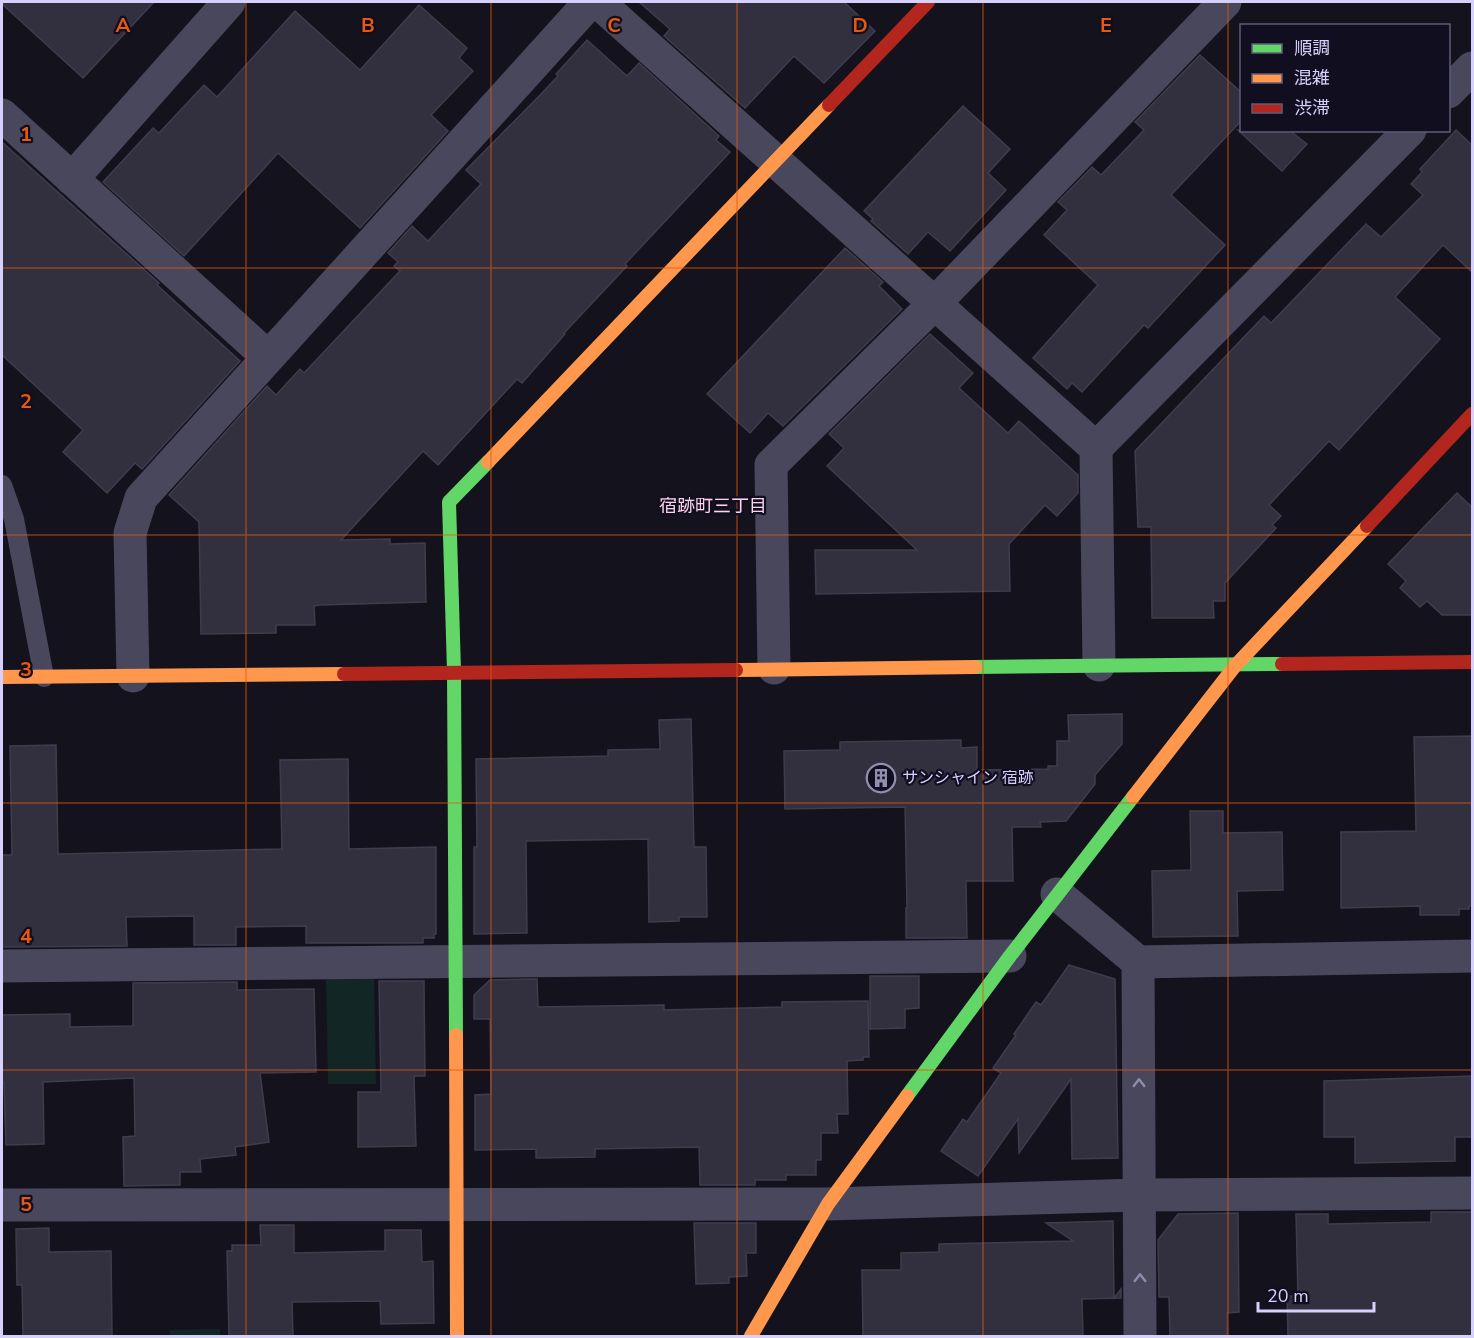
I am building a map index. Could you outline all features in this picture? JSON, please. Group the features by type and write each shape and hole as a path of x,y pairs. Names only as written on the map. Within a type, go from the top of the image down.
{"street":[{"path":"72,179 229,2"},
{"path":"133,676 130,533 141,498 590,2"},
{"path":"598,2 1096,448"},
{"path":"457,1336 454,672 449,502 928,2"},
{"path":"774,668 771,465 935,303 1225,2"},
{"path":"1450,91 1473,68"},
{"path":"2,115 268,357"},
{"path":"1099,665 1096,448 1408,132"},
{"path":"751,1336 828,1204 1010,956 1235,666 1473,414"},
{"path":"2,677 1473,662"},
{"path":"1058,894 1138,962 1473,956"},
{"path":"2,966 1010,956"},
{"path":"1138,962 1140,1336"},
{"path":"2,1205 828,1204 1139,1195 1473,1193"}],"lane":[{"path":"2,485 14,519 44,677"}],"green space":[{"path":"326,978 374,978 376,1084 328,1084"},
{"path":"220,1329 220,1336 170,1336 170,1330"}],"building":[{"path":"2,2 154,2 83,78"},
{"path":"639,2 844,2 875,31 824,83 794,56 745,108 664,36 670,29"},
{"path":"419,5 467,48 459,58 473,71 431,115 448,131 360,228 278,153 184,256 103,182 153,128 159,133 204,85 217,97 295,11 360,70"},
{"path":"587,40 627,76 639,63 719,136 716,140 730,152 625,264 627,266 564,333 522,383 517,379 438,465 423,451 341,540 390,539 390,544 425,543 426,602 320,605 314,606 315,625 276,625 276,633 201,634 199,522 169,495 267,386 276,395 300,369 304,373 400,271 394,266 398,262 388,253 412,226 428,241 481,184 466,170 558,76 556,74"},
{"path":"1200,55 1240,91 1240,122 1171,195 1225,245 1148,328 1144,325 1082,392 1072,383 1067,389 1033,358 1098,285 1044,235 1067,210 1058,202 1092,167 1101,175 1144,130 1135,122"},
{"path":"963,106 1010,149 988,173 1006,190 950,251 928,232 908,254 871,221 873,219 864,211"},
{"path":"1456,130 1473,146 1473,273 1443,245 1395,297 1440,339 1339,450 1329,441 1269,505 1281,516 1272,525 1276,528 1225,583 1225,601 1213,601 1214,618 1152,618 1151,527 1138,527 1135,451 1264,316 1271,323 1366,224 1381,237 1423,195 1411,184 1422,172 1420,169"},
{"path":"1240,132 1292,132 1307,144 1282,171"},
{"path":"2,142 159,283 157,285 240,361 142,469 135,463 107,493 63,452 83,430 2,355"},
{"path":"845,248 883,282 879,286 902,309 783,426 768,413 750,433 707,394"},
{"path":"930,334 973,373 959,388 1008,433 1019,421 1078,475 1078,493 1057,516 1045,505 1009,544 1010,591 816,594 815,550 917,550 827,466 844,448 829,434"},
{"path":"1457,493 1473,508 1473,615 1442,615 1427,601 1420,607 1400,588 1406,581 1388,564"},
{"path":"1122,714 1122,744 1095,775 1095,784 1066,821 1040,822 1041,827 1012,827 1013,881 966,881 967,938 906,938 905,807 785,809 784,751 840,750 840,742 961,740 961,748 977,747 977,770 1048,769 1048,766 1057,766 1057,741 1069,741 1068,715"},
{"path":"691,719 694,847 706,847 707,917 679,917 679,921 649,922 648,839 526,841 527,933 474,934 474,847 477,847 476,759 608,756 608,750 660,749 659,720"},
{"path":"1473,736 1473,906 1469,906 1469,909 1459,909 1459,915 1420,915 1420,906 1341,908 1341,832 1416,831 1414,737"},
{"path":"56,745 58,854 282,849 280,760 348,759 349,849 436,847 436,934 434,938 423,938 423,943 306,943 306,926 236,927 236,945 194,945 194,916 126,917 127,946 2,947 2,855 12,855 10,746"},
{"path":"1190,811 1223,811 1223,833 1282,832 1283,890 1237,891 1238,936 1153,937 1152,871 1191,870"},
{"path":"1069,965 1115,979 1118,1158 1072,1159 1071,1079 1019,1153 1018,1119 978,1176 941,1151 963,1119 967,1122 1001,1073 993,1068 1036,1002 1041,1005"},
{"path":"870,976 919,976 919,1008 905,1009 905,1028 870,1029"},
{"path":"537,979 538,1007 664,1005 664,1010 782,1007 782,1002 868,1001 869,1057 863,1057 863,1060 847,1061 848,1114 837,1114 838,1133 821,1133 821,1160 816,1160 816,1175 786,1175 786,1180 755,1180 755,1185 700,1185 699,1147 595,1149 595,1157 536,1158 536,1149 475,1150 475,1095 491,1094 490,1019 474,1019 474,995 490,980"},
{"path":"379,981 424,981 425,1076 414,1076 416,1146 358,1147 358,1092 381,1092"},
{"path":"237,982 237,990 314,989 316,1072 260,1073 269,1142 235,1147 236,1155 200,1159 201,1172 180,1172 180,1185 124,1186 123,1137 135,1136 134,1078 43,1082 44,1144 6,1145 4,1082 2,1082 2,1015 70,1014 70,1027 133,1026 133,983"},
{"path":"1473,1076 1473,1137 1455,1137 1455,1161 1355,1163 1355,1137 1324,1137 1324,1081"},
{"path":"1431,1212 1473,1212 1473,1336 1288,1336 1287,1296 1298,1296 1296,1214 1328,1214 1328,1224 1431,1222"},
{"path":"1238,1213 1239,1312 1227,1313 1227,1336 1170,1336 1169,1297 1159,1297 1158,1240 1178,1214"},
{"path":"1113,1221 1114,1298 1121,1289 1121,1298 1082,1299 1083,1336 863,1336 862,1270 901,1270 901,1253 939,1252 939,1244 1073,1241 1046,1223"},
{"path":"694,1223 756,1223 756,1253 746,1253 747,1276 729,1277 729,1283 696,1284"},
{"path":"260,1225 294,1225 294,1253 385,1251 385,1230 421,1230 422,1262 433,1261 434,1323 381,1324 380,1301 292,1302 293,1336 229,1336 227,1251 232,1251 232,1245 261,1245"},
{"path":"49,1228 49,1252 111,1251 112,1336 23,1336 22,1285 17,1285 16,1229"}],"traffic: fast":[{"path":"456,1035 454,671 449,502 488,462"},
{"path":"975,667 1282,664"},
{"path":"907,1096 1010,956 1133,797"}],"traffic: slow":[{"path":"488,462 829,105"},
{"path":"1133,797 1235,666 1367,526"},
{"path":"736,670 975,667"},
{"path":"2,677 344,674"},
{"path":"456,1035 457,1336"},
{"path":"751,1336 828,1204 907,1096"}],"traffic: jam":[{"path":"829,105 928,2"},
{"path":"1367,526 1472,414"},
{"path":"1282,664 1472,662"},
{"path":"344,674 736,670"}],"place":[{"name":"サンシャイン 宿跡","path":"881,778"}],"district":[{"name":"宿跡町三丁目","path":"713,506"}]}
